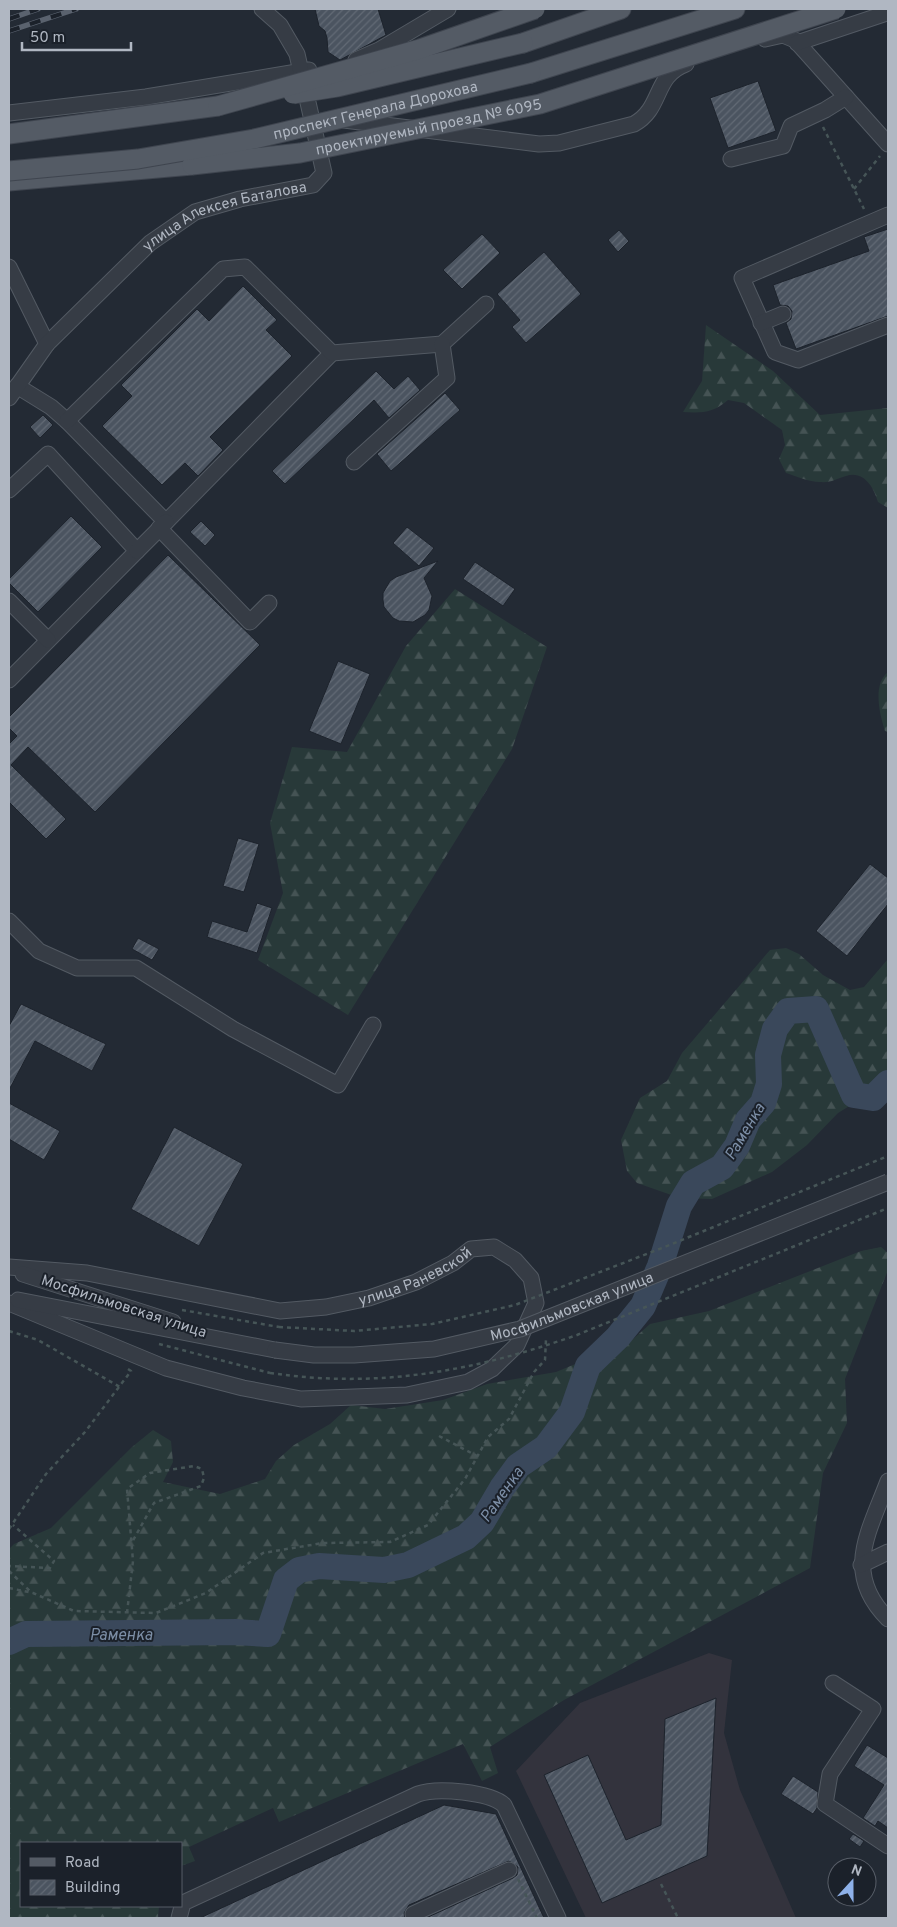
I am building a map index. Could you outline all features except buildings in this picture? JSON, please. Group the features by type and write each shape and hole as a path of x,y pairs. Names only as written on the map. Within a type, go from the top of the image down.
{"main road":[{"path":"218,106 420,48 535,9"},
{"name":"проспект Генерала Дорохова","path":"9,134 218,106 337,87 523,43 622,9"},
{"name":"проспект Генерала Дорохова","path":"9,171 138,159 254,139 531,73 735,9"},
{"name":"проектируемый проезд № 6095","path":"9,181 192,165 300,153 392,136 540,104 836,9"}],"street":[{"name":"улица Алексея Баталова","path":"13,392 47,344 150,243 195,212 240,199 313,185 324,173 297,54 280,24 262,9"},
{"path":"9,113 146,97 301,72 352,61 370,54 448,9"},
{"path":"798,44 887,13"},
{"path":"311,116 539,144 560,143 634,124 641,120 652,107 666,77 676,68 775,35 789,37 798,44 846,96 885,149"},
{"path":"731,159 783,146 790,126 817,114 846,96"},
{"path":"888,215 742,278 761,323 776,352 798,360 888,325"},
{"path":"9,267 47,344"},
{"path":"67,421 223,269 245,267 332,353"},
{"path":"9,680 332,353 442,344 486,304"},
{"path":"761,323 783,314"},
{"path":"354,462 447,378 442,344"},
{"path":"13,392 51,407 67,421 250,622 269,603"},
{"path":"9,490 48,454 136,551"},
{"path":"9,601 48,640"},
{"path":"9,921 40,951 77,968 136,968 233,1029 338,1085 373,1025"},
{"name":"Мосфильмовская улица","path":"9,1298 275,1350 314,1355 354,1356 434,1349 520,1329 888,1182"},
{"name":"улица Раневской","path":"9,1268 87,1274 280,1311 326,1307 369,1298 416,1282 453,1263 471,1249 494,1247 515,1260 531,1278 536,1303 517,1345 492,1369 468,1382 407,1395 302,1399 243,1388 166,1368 9,1303"},
{"name":"Мосфильмовская улица","path":"9,1268 238,1342"},
{"path":"888,1481 867,1539 861,1565 869,1595 888,1619"},
{"path":"861,1565 888,1552"},
{"path":"833,1683 873,1709 830,1774 825,1804 888,1846"},
{"path":"179,1918 184,1903 418,1794 434,1790 490,1797 501,1802 509,1812 536,1885 558,1918"},
{"path":"411,1917 508,1870"}],"path":[{"path":"817,114 870,222"},
{"path":"854,189 885,149"},
{"path":"180,1309 280,1327 354,1330 432,1324 515,1304 662,1248 888,1156"},
{"path":"9,1331 38,1340 120,1387 85,1432 46,1474 9,1529"},
{"path":"9,1588 32,1593 74,1611 156,1612 206,1593 262,1553 323,1543 390,1542 428,1526 465,1479 488,1437 509,1420 534,1372 545,1360 546,1339"},
{"path":"152,1342 270,1373"},
{"path":"439,1436 477,1456"},
{"path":"127,1613 133,1561 131,1544 127,1489 150,1473 194,1466 202,1469 204,1478 201,1486 154,1503 131,1544"},
{"path":"12,1525 54,1561 50,1568 9,1566 9,1569 32,1593"},
{"path":"508,1870 516,1873 537,1918"},
{"path":"661,1884 678,1918"}],"shaded area":[{"path":"709,1653 732,1660 724,1733 740,1790 796,1918 586,1918 516,1771 580,1703"}],"green space":[{"path":"706,325 773,371 820,415 888,408 888,508 878,502 871,486 858,476 846,476 824,482 811,481 786,473 779,459 785,445 782,430 744,403 728,400 712,410 683,412 702,381"},
{"path":"455,589 547,647 512,749 348,1015 258,960 283,893 270,823 292,747 347,752 406,646"},
{"path":"888,672 888,732 885,731 883,724 879,692 880,684"},
{"path":"786,948 799,954 823,975 850,990 864,987 888,959 888,1101 865,1100 851,1105 838,1113 807,1145 772,1172 712,1199 680,1198 637,1183 627,1171 621,1140 640,1098 667,1081 682,1053 770,950"},
{"path":"881,1247 888,1253 888,1270 845,1379 847,1423 823,1473 810,1568 564,1700 490,1747 498,1773 482,1781 463,1744 279,1822 273,1808 189,1847 195,1861 182,1866 182,1842 20,1842 20,1907 159,1907 158,1918 9,1918 9,1549 14,1544 51,1528 132,1447 153,1430 171,1441 173,1462 163,1482 220,1494 265,1479 276,1461 294,1445 330,1424 351,1405 385,1409 443,1400 487,1384 556,1372 631,1341 650,1324 709,1311 861,1251"}],"waterway":[{"name":"Раменка","path":"9,1642 26,1634 235,1632 268,1634 286,1580 299,1570 319,1566 384,1570 408,1565 466,1537 482,1522 502,1488 518,1466 546,1447 572,1412 588,1366 618,1337 643,1306 660,1266 679,1206 693,1183 722,1167 737,1146 748,1120 763,1103 769,1084 768,1055 775,1029 788,1011 816,1009 854,1095 873,1098 888,1083"}],"railway":[{"path":"9,19 38,9"},
{"path":"9,31 76,9"}]}
